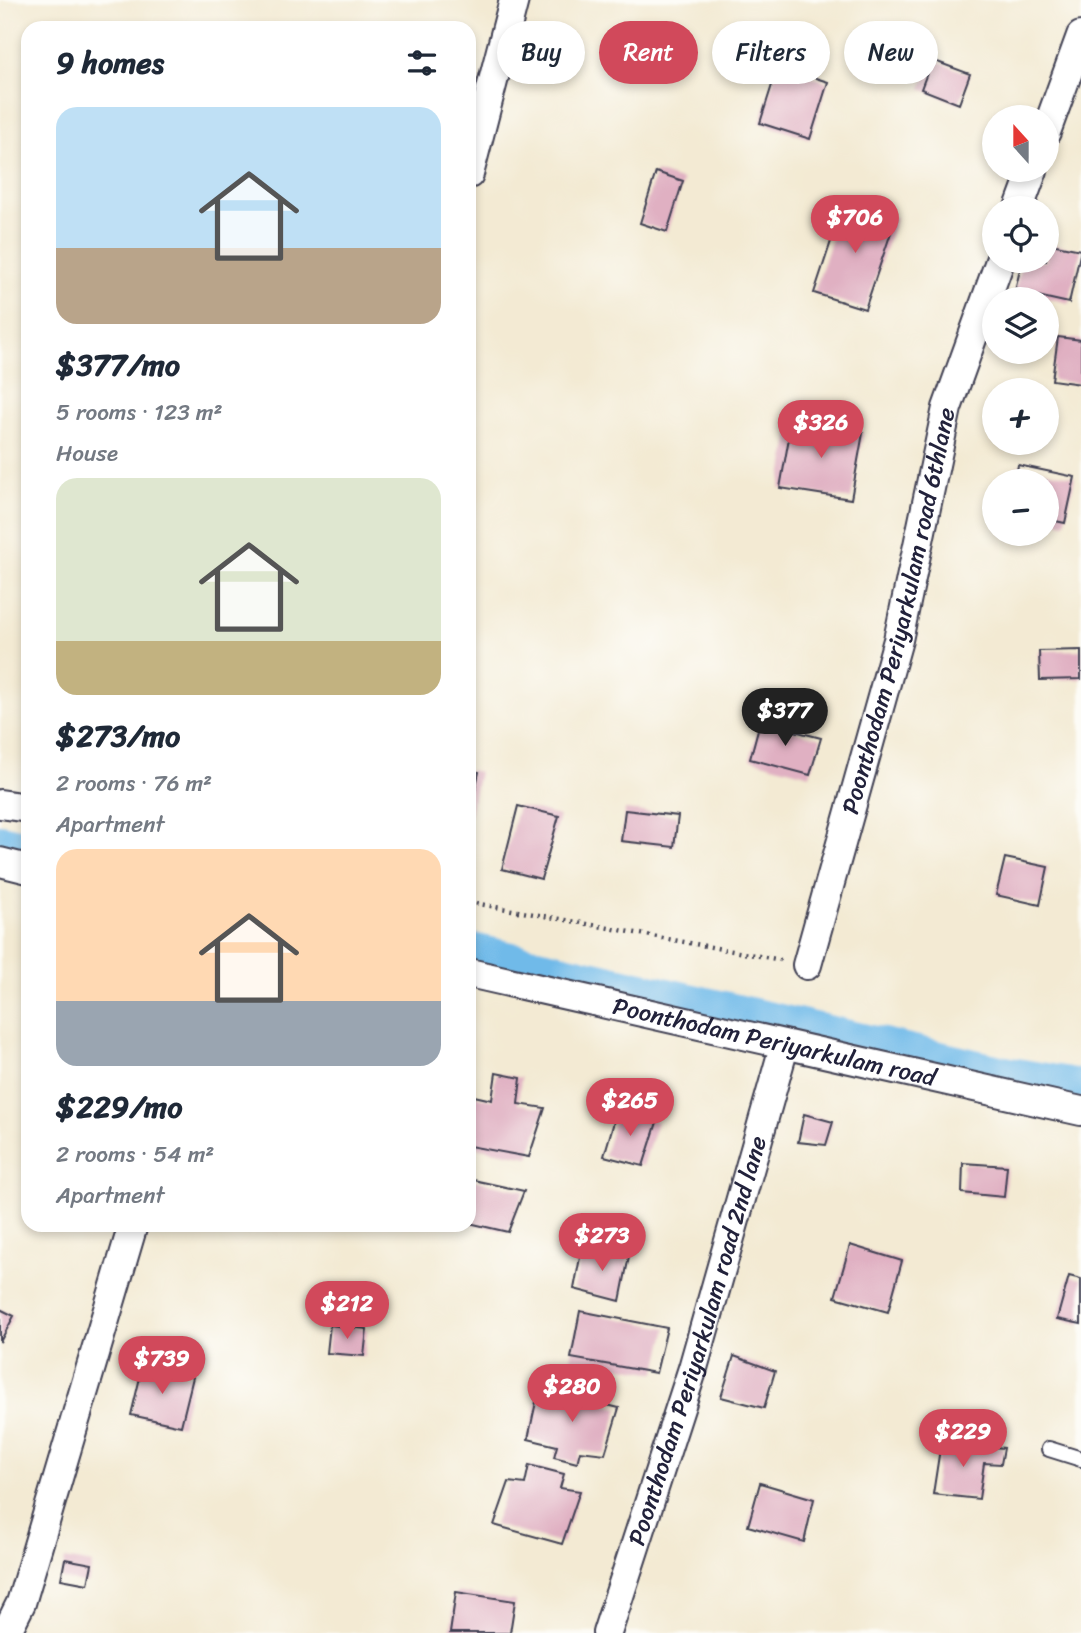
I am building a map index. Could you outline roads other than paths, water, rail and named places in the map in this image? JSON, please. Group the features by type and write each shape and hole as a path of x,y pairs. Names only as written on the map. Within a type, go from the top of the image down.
{"street":[{"path":"476,147 514,0"},
{"path":"1056,105 1081,36"},
{"name":"Poonthodam Periyarkulam road 6thlane","path":"807,965 898,640 947,408 996,273"},
{"path":"0,804 21,807"},
{"path":"0,862 21,867"},
{"name":"Poonthodam Periyarkulam road","path":"476,976 1081,1111"},
{"name":"Poonthodam Periyarkulam road 2nd lane","path":"607,1633 693,1368 784,1046"},
{"path":"6,1633 21,1603 130,1232"}],"lane":[{"path":"1049,1449 1081,1460"}],"waterway":[{"path":"0,839 21,844"},
{"path":"476,949 1005,1071 1081,1084"}]}
